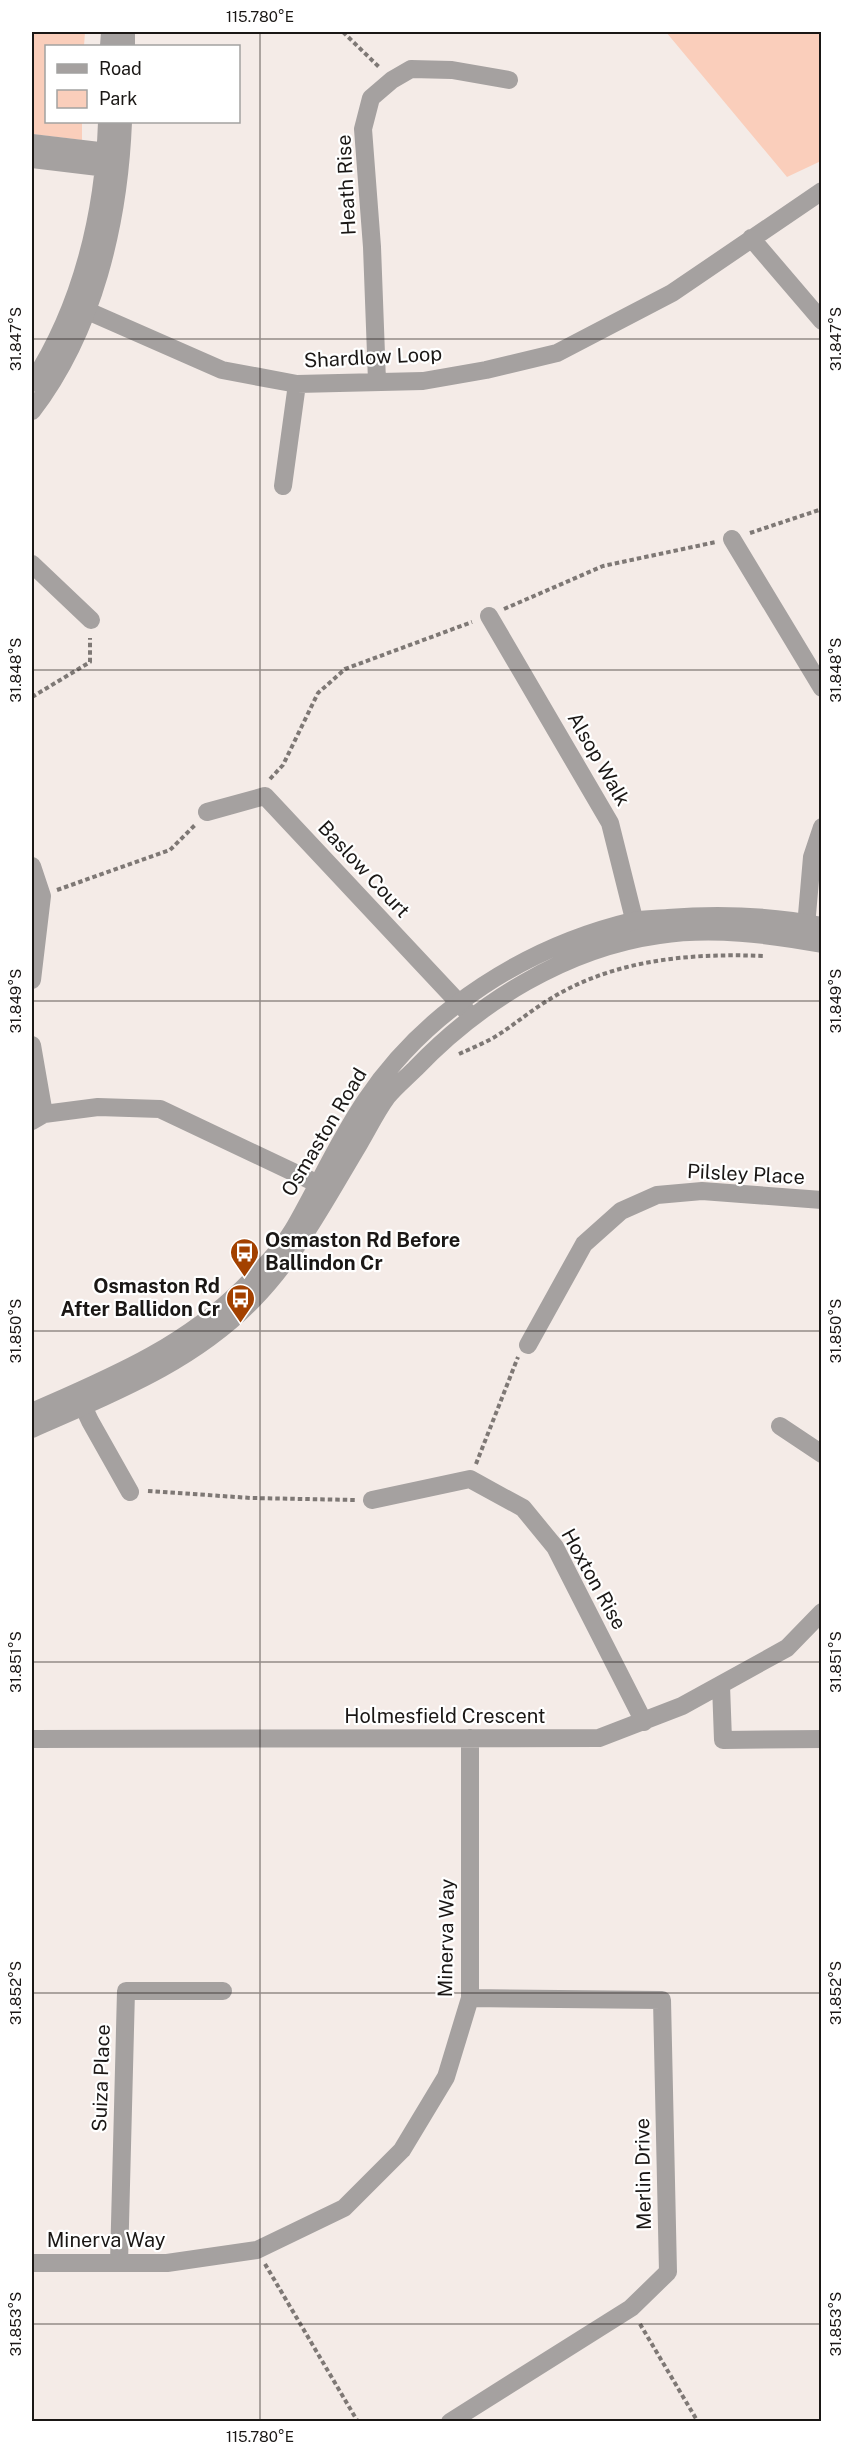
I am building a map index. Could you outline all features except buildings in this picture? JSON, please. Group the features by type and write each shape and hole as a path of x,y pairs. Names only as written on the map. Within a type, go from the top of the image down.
{"street":[{"name":"Heath Rise","path":"377,381 372,247 363,129 371,98 392,80 411,69 452,70 509,80"},
{"path":"32,383 79,307 105,254 116,203 113,161 106,123"},
{"path":"113,161 123,123"},
{"path":"32,143 113,161"},
{"path":"32,159 113,161"},
{"name":"Shardlow Loop","path":"79,307 222,370 297,384 423,381 486,370 557,353 672,293 822,191"},
{"path":"751,238 822,321"},
{"path":"32,411 72,348 79,307"},
{"path":"283,486 297,384"},
{"path":"732,539 822,688"},
{"path":"32,564 91,620"},
{"name":"Alsop Walk","path":"489,616 610,823 637,929"},
{"path":"207,812 264,796"},
{"name":"Baslow Court","path":"264,796 472,1017"},
{"path":"814,933 812,857 822,827"},
{"path":"32,866 42,896 32,980"},
{"name":"Osmaston Road","path":"32,1412 80,1399 157,1372 186,1355 234,1318 276,1274 298,1243 364,1102 381,1079 459,1002 514,967 549,950 637,929 671,933 814,933"},
{"name":"Osmaston Road","path":"324,1187 387,1097 435,1048 472,1017 512,990 555,967 637,929"},
{"path":"32,1045 38,1118 98,1107 160,1109 324,1187"},
{"name":"Pilsley Place","path":"528,1345 584,1244 621,1211 657,1195 702,1191 822,1200"},
{"path":"80,1399 130,1492"},
{"name":"Osmaston Road","path":"32,1429 80,1399"},
{"path":"780,1426 822,1454"},
{"path":"372,1500 470,1479"},
{"name":"Hoxton Rise","path":"470,1479 523,1508 555,1547 644,1722"},
{"name":"Holmesfield Crescent","path":"32,1739 599,1738 682,1706 788,1648 822,1612"},
{"path":"721,1685 723,1740 822,1739"},
{"name":"Minerva Way","path":"32,2263 167,2263 257,2250 344,2208 402,2150 446,2078 470,1998 470,1738"},
{"name":"Suiza Place","path":"118,2263 126,1991 223,1991"},
{"name":"Merlin Drive","path":"450,2421 631,2308 668,2272 662,2000 470,1998"}],"path":[{"path":"343,32 392,80"},
{"path":"264,796 265,784 283,765 318,693 345,669 489,616 603,566 732,539 822,509"},
{"path":"32,697 90,662 91,620"},
{"path":"42,896 170,850 207,812"},
{"path":"451,1058 494,1037 551,998 590,979 636,964 671,958 726,954 773,956"},
{"path":"470,1479 516,1360 528,1345"},
{"path":"130,1492 161,1491 251,1498 372,1500"},
{"path":"257,2250 358,2421"},
{"path":"631,2308 698,2421"}],"green space":[{"path":"32,32 85,32 84,45 45,45 45,123 82,123 82,140 32,134"},
{"path":"666,32 821,32 821,161 787,177"}],"place":[{"name":"Osmaston Rd Before Ballindon Cr","path":"244,1278"},
{"name":"Osmaston Rd After Ballidon Cr","path":"241,1324"}]}
